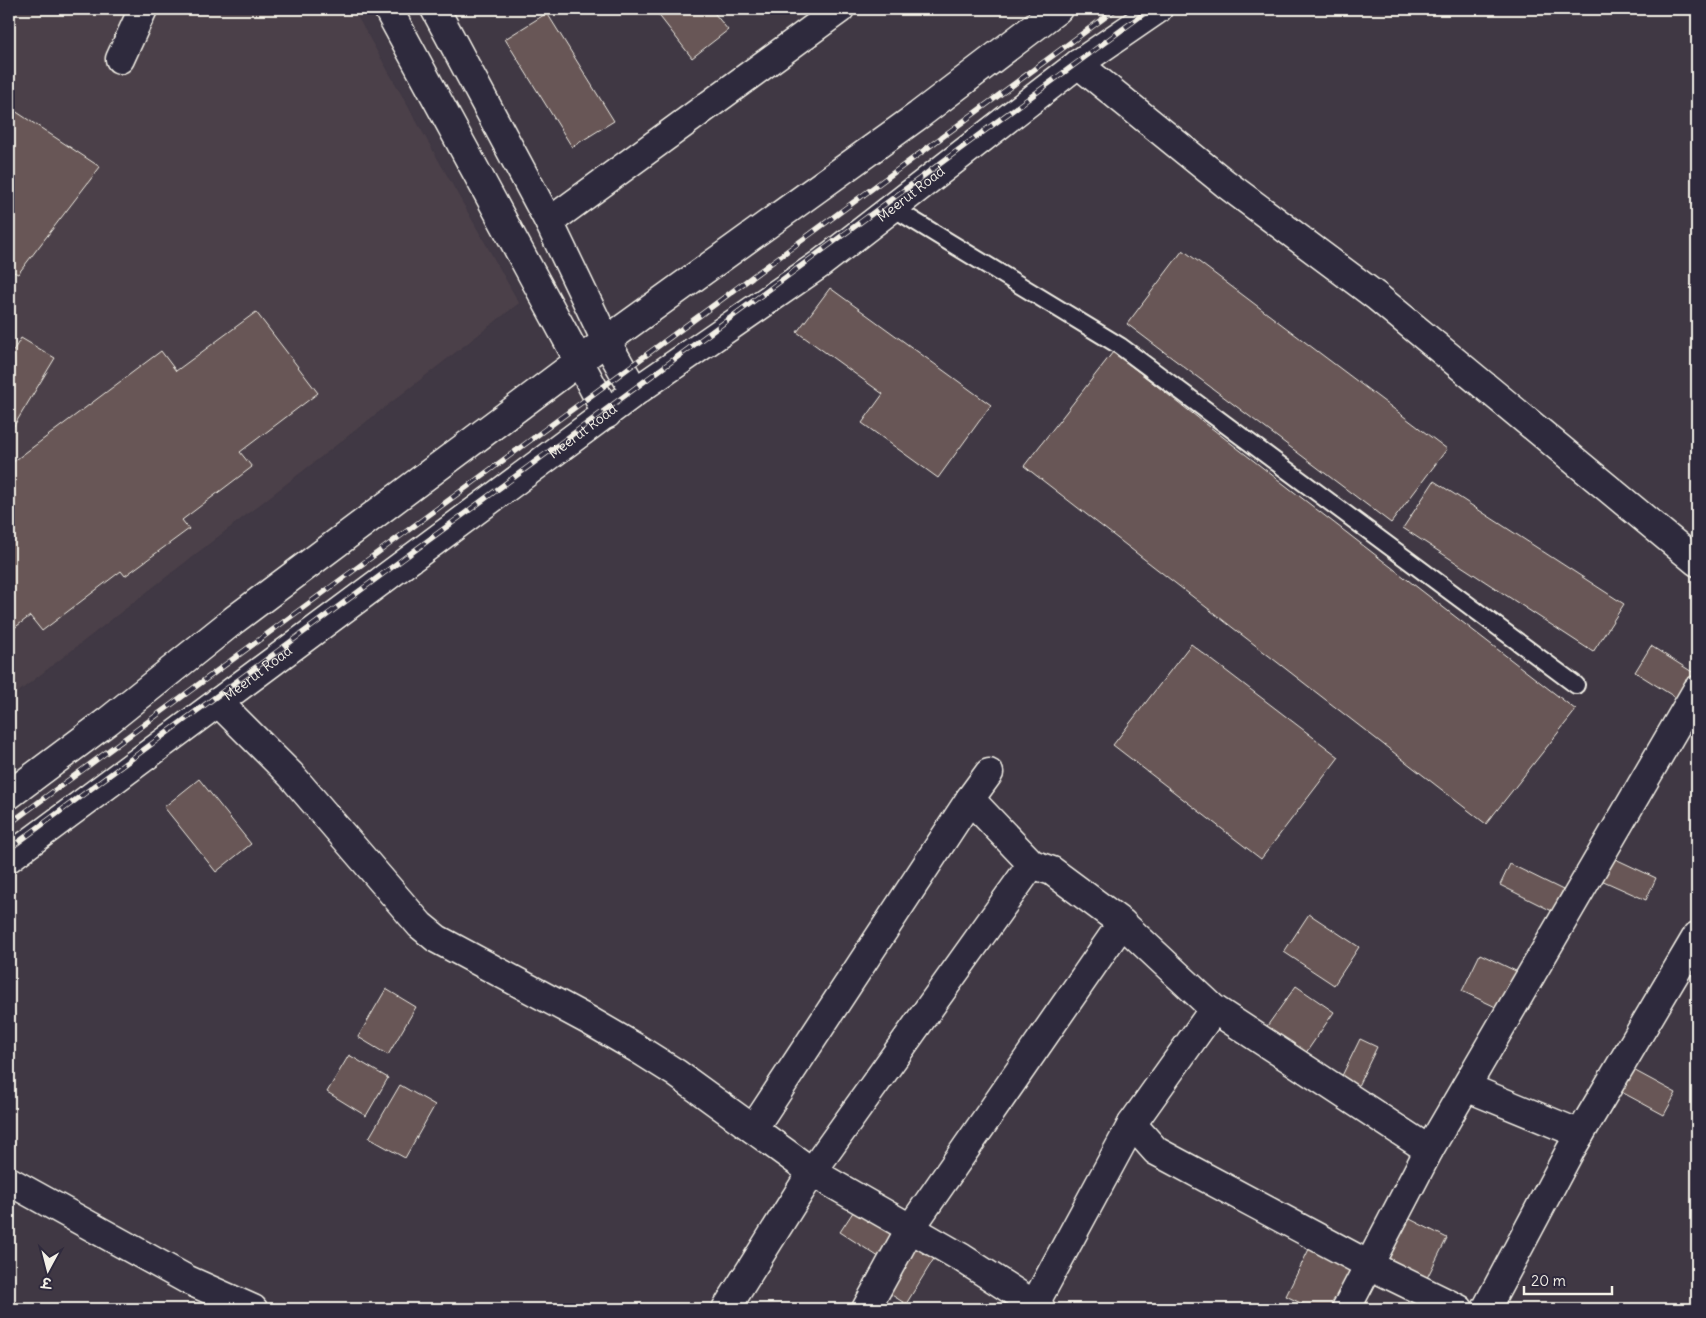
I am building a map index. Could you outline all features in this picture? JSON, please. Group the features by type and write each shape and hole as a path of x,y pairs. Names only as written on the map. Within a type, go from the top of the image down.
{"street":[{"path":"120,59 143,9"},
{"path":"388,9 608,414"},
{"path":"435,9 550,222 606,341 635,392"},
{"path":"550,222 840,9"},
{"path":"9,795 108,721 234,620 579,361 911,121 1058,9"},
{"name":"Meerut Road","path":"9,858 608,414 635,392 820,264 1078,64 1158,9"},
{"path":"1078,64 1226,184 1376,296 1697,562"},
{"path":"535,280 568,261"},
{"path":"1346,1309 1371,1266 1429,1150 1697,690"},
{"path":"218,702 291,775 420,925 437,940 588,1020 638,1049 676,1073 812,1172 962,1258 1036,1308 1132,1124 1214,1009"},
{"path":"753,1129 989,773"},
{"path":"970,799 1032,864 1052,871 1122,923 1214,1009 1429,1150"},
{"path":"726,1309 812,1172 1032,864"},
{"path":"866,1309 910,1229 1122,923"},
{"path":"1486,1309 1580,1134 1697,936"},
{"path":"1466,1086 1580,1134"},
{"path":"1132,1124 1156,1151 1371,1266 1459,1309"},
{"path":"9,1181 188,1280 253,1309"}],"lane":[{"path":"893,208 1120,346 1576,685"}],"shaded area":[{"path":"9,9 353,9 519,303 9,699"}],"building":[{"path":"654,9 711,9 728,30 692,58"},
{"path":"547,13 614,121 572,147 505,39"},
{"path":"9,107 100,167 18,274 9,270"},
{"path":"1183,250 1447,449 1391,523 1127,324"},
{"path":"830,288 991,405 938,478 862,423 883,394 797,332"},
{"path":"256,312 318,393 240,452 252,467 182,520 189,529 125,576 121,571 42,631 30,616 9,632 9,465 161,351 176,371"},
{"path":"21,338 55,358 9,434 9,358"},
{"path":"1113,352 1576,710 1486,824 1024,466"},
{"path":"1434,481 1624,604 1593,652 1403,528"},
{"path":"1191,644 1339,757 1261,859 1113,745"},
{"path":"1651,646 1697,675 1681,701 1635,672"},
{"path":"199,779 251,844 216,872 164,807"},
{"path":"1609,856 1656,878 1646,900 1599,879"},
{"path":"1510,864 1563,890 1552,911 1500,885"},
{"path":"1309,914 1359,947 1334,985 1284,952"},
{"path":"1480,954 1520,973 1502,1010 1462,991"},
{"path":"1296,986 1334,1012 1301,1060 1262,1033"},
{"path":"386,989 416,1007 388,1055 358,1037"},
{"path":"1360,1039 1377,1047 1355,1092 1338,1084"},
{"path":"349,1055 388,1078 366,1116 327,1092"},
{"path":"1628,1067 1676,1093 1664,1115 1616,1089"},
{"path":"400,1085 435,1105 405,1158 369,1138"},
{"path":"857,1206 900,1234 882,1259 840,1232"},
{"path":"1404,1216 1447,1238 1426,1280 1382,1258"},
{"path":"908,1240 935,1257 906,1304 879,1287"},
{"path":"1312,1243 1359,1266 1338,1309 1313,1309 1286,1296"}],"railway":[{"path":"9,824 1116,9"},
{"path":"9,849 1150,9"}]}
